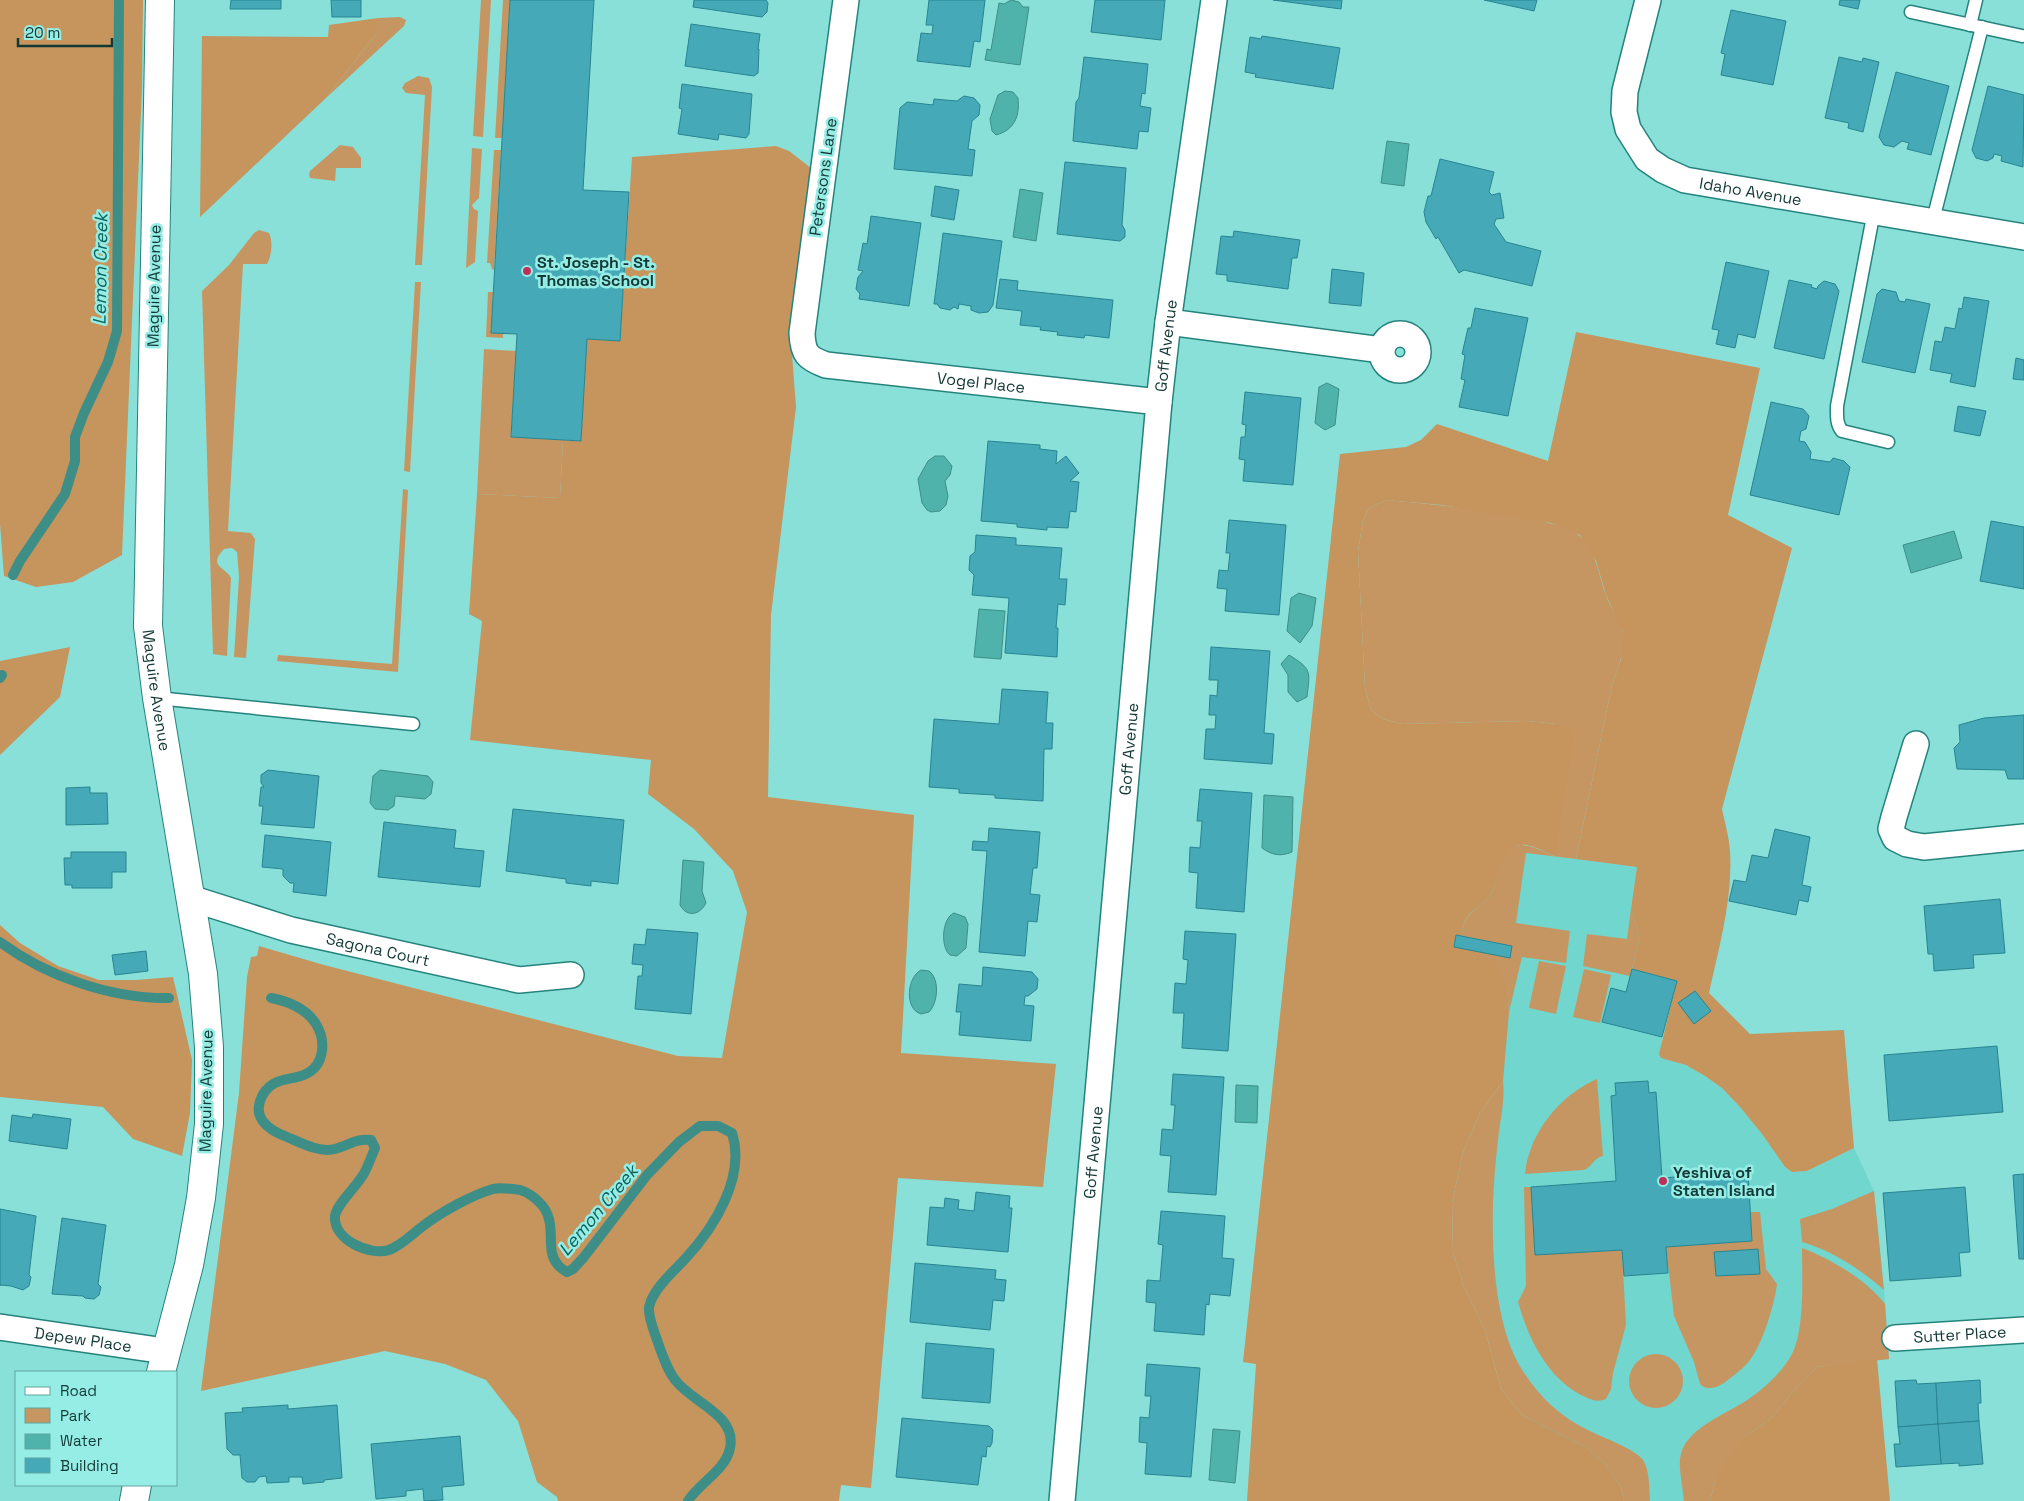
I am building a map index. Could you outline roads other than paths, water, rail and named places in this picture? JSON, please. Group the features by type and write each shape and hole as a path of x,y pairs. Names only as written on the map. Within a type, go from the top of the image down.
{"street":[{"name":"Maguire Avenue","path":"160,0 148,626 157,698 204,982 209,1047 209,1124 201,1198 189,1265 163,1362"},
{"name":"Petersons Lane","path":"806,354 802,344 802,333 846,0"},
{"name":"Goff Avenue","path":"1062,1501 1159,402 1168,322 1214,0"},
{"name":"Idaho Avenue","path":"1648,0 1625,91 1624,112 1628,129 1647,159 1662,170 1685,180 1933,220 2024,237"},
{"path":"1168,322 1382,350"},
{"name":"Vogel Place","path":"806,354 815,361 826,364 1159,402"},
{"path":"1916,744 1891,830 1895,838 1908,844 1924,846 2024,837"},
{"name":"Sagona Court","path":"190,898 291,930 519,980 571,975"},
{"name":"Depew Place","path":"0,1327 163,1362"},
{"name":"Sutter Place","path":"1895,1338 2024,1330"},
{"path":"134,1501 137,1486"}],"lane":[{"path":"1933,220 1976,26 1976,0"},
{"path":"1911,12 2022,36"},
{"path":"1874,211 1837,406 1837,416 1838,426 1842,431 1888,442"},
{"path":"157,698 413,724"}],"water":[{"path":"1011,0 1019,2 1023,7 1029,7 1020,65 985,60 987,49 991,50 999,3 1004,4"},
{"path":"1005,91 1013,92 1018,98 1017,117 1007,130 996,135 992,131 990,119 998,95"},
{"path":"1387,141 1409,144 1404,186 1381,183"},
{"path":"1020,189 1043,193 1036,241 1013,237"},
{"path":"1327,383 1339,389 1335,425 1325,430 1315,423 1319,387"},
{"path":"935,456 944,456 952,466 950,475 945,481 948,496 946,505 940,511 931,512 922,503 918,479 928,461"},
{"path":"1954,531 1962,558 1911,573 1903,545"},
{"path":"1299,593 1316,598 1312,626 1300,643 1287,631 1291,598"},
{"path":"979,609 1005,611 1001,659 974,657"},
{"path":"1289,655 1306,668 1309,676 1307,697 1297,702 1288,692 1288,675 1281,664"},
{"path":"380,770 428,776 433,782 431,794 425,799 395,796 394,806 388,810 375,809 370,803 373,776"},
{"path":"1264,795 1293,797 1292,852 1276,854 1262,848"},
{"path":"683,860 704,862 702,891 706,903 700,910 693,913 686,912 680,905"},
{"path":"954,913 965,917 968,924 966,948 957,956 950,955 944,940 945,926 950,916"},
{"path":"921,970 929,971 933,975 936,985 936,997 929,1012 921,1014 912,1006 909,993 913,979"},
{"path":"1236,1085 1258,1086 1257,1123 1235,1122"},
{"path":"1213,1429 1240,1431 1235,1483 1209,1480"}],"waterway":[{"name":"Lemon Creek","path":"13,575 20,561 65,494 75,461 75,437 108,362 117,331 119,0"},
{"name":"Lemon Creek","path":"0,942 38,965 80,983 102,990 125,994 169,998"},
{"name":"Lemon Creek","path":"271,998 296,1006 308,1014 319,1030 322,1052 317,1065 306,1074 277,1082 269,1087 260,1100 260,1115 264,1123 273,1130 317,1149 329,1150 357,1141 371,1140 375,1148 366,1169 360,1180 339,1206 335,1216 336,1225 346,1239 372,1251 394,1248 439,1215 457,1204 485,1192 499,1188 520,1190 537,1200 545,1210 549,1218 554,1259 567,1272 573,1269 584,1257 647,1175 679,1142 700,1126 718,1126 732,1133 735,1167 725,1201 707,1232 659,1287 649,1307 653,1328 665,1362 673,1377 683,1389 720,1418 727,1427 730,1437 730,1448 723,1463 688,1501"}],"place":[{"name":"St. Joseph - St. Thomas School","path":"527,271"},
{"name":"Yeshiva of Staten Island","path":"1663,1181"}]}
